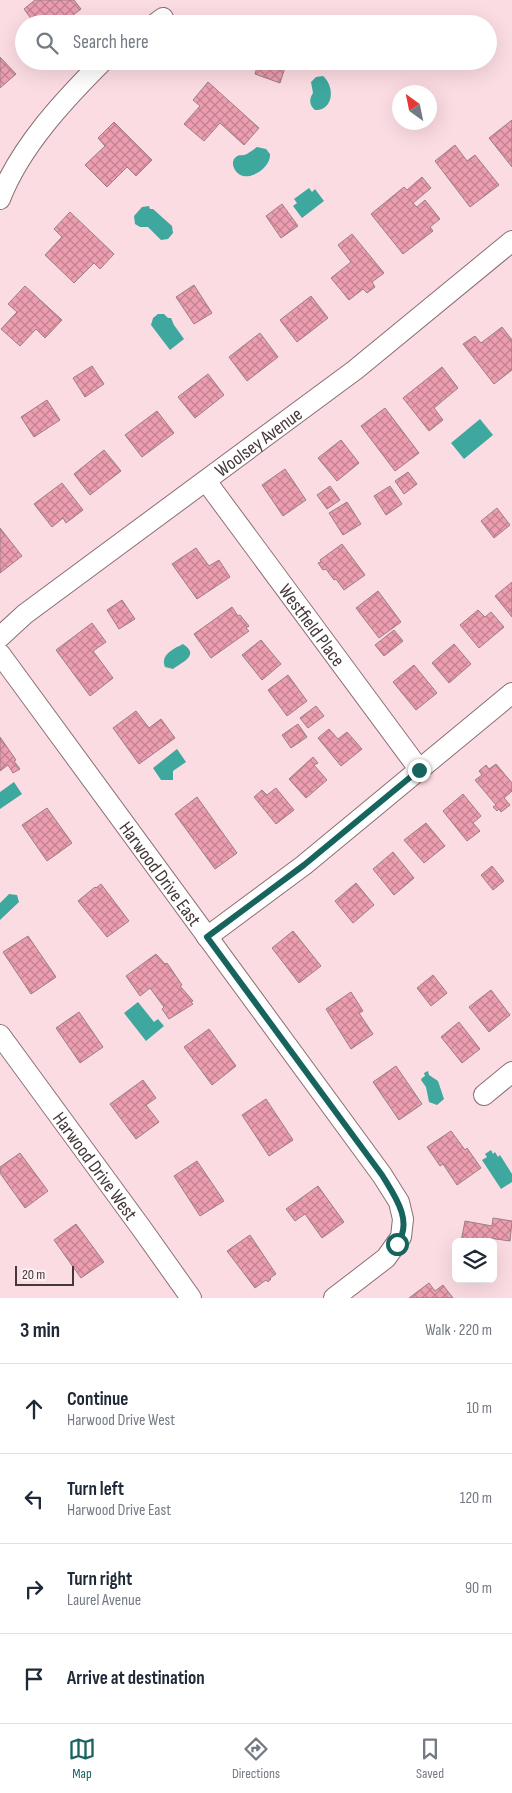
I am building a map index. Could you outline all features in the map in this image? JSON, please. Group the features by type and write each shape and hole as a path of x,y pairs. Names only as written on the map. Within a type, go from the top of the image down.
{"street":[{"path":"0,200 32,141 94,70"},
{"name":"Woolsey Avenue","path":"0,636 25,614 355,370 512,241"},
{"name":"Westfield Place","path":"206,481 419,770"},
{"name":"Harwood Drive East","path":"0,654 382,1175 399,1202 403,1219 401,1238 386,1258 334,1298"},
{"path":"207,937 304,865 512,693"},
{"name":"Harwood Drive West","path":"0,1035 191,1298"},
{"path":"484,1095 512,1072"}],"water":[{"path":"323,76 327,80 331,97 326,107 315,110 310,102 313,93 311,82 316,77"},
{"path":"257,147 266,149 270,154 268,163 257,173 248,176 240,175 234,168 234,159 247,154"},
{"path":"309,188 312,192 315,189 324,201 302,218 293,206 297,203 294,199"},
{"path":"149,206 150,209 153,209 172,226 173,233 168,239 161,240 148,227 140,227 135,224 134,216 142,207"},
{"path":"158,314 164,314 171,318 184,339 170,350 151,325 153,318"},
{"path":"480,419 493,435 464,459 451,443"},
{"path":"183,644 190,652 188,658 173,669 165,667 164,659 166,656"},
{"path":"177,749 186,762 173,771 173,780 161,780 153,768"},
{"path":"14,782 22,794 0,809 0,792"},
{"path":"9,894 17,895 19,902 0,920 0,903"},
{"path":"138,1002 154,1022 158,1019 164,1026 146,1041 124,1013"},
{"path":"428,1071 429,1075 438,1081 444,1099 437,1105 429,1102 426,1087 421,1080 425,1076 424,1073"},
{"path":"491,1150 498,1157 500,1155 512,1174 512,1182 501,1189 482,1160 487,1157 485,1154"}],"building":[{"path":"35,0 74,0 81,9 73,15 28,15 24,9"},
{"path":"0,57 16,74 0,88"},
{"path":"256,70 284,70 280,83 255,74"},
{"path":"208,82 259,128 244,145 220,123 204,141 184,124 200,106 193,100"},
{"path":"512,120 512,167 489,138"},
{"path":"114,122 152,160 136,176 127,167 107,187 85,165 105,146 98,138"},
{"path":"455,145 467,161 475,155 499,185 470,207 435,161"},
{"path":"422,177 431,188 413,203 417,207 425,200 440,219 430,227 433,231 403,254 371,214 404,187 407,190"},
{"path":"282,204 298,226 281,238 266,216"},
{"path":"70,212 114,254 100,269 94,263 74,283 45,255 62,237 54,229"},
{"path":"352,234 384,273 372,282 375,287 367,293 363,289 349,300 331,278 351,262 338,245"},
{"path":"194,285 212,313 194,324 176,297"},
{"path":"25,286 62,320 45,338 36,329 20,346 1,329 17,312 8,304"},
{"path":"311,296 328,318 297,342 280,320"},
{"path":"502,327 512,340 512,370 494,384 463,344 475,336 481,343"},
{"path":"260,333 278,357 247,381 229,357"},
{"path":"92,366 104,384 85,397 73,378"},
{"path":"442,367 458,388 434,408 443,420 429,431 403,398"},
{"path":"208,374 224,395 195,418 178,397"},
{"path":"47,400 60,420 34,437 21,417"},
{"path":"385,408 419,453 395,471 361,426"},
{"path":"157,411 174,433 142,457 125,435"},
{"path":"341,440 359,463 337,481 318,458"},
{"path":"104,450 121,471 90,495 74,474"},
{"path":"285,469 306,500 283,516 262,485"},
{"path":"408,472 417,484 404,494 395,481"},
{"path":"62,483 83,510 66,523 63,518 52,527 34,504"},
{"path":"330,486 340,500 327,509 317,495"},
{"path":"390,486 402,504 386,515 374,496"},
{"path":"347,502 361,524 343,535 329,513"},
{"path":"497,508 510,525 494,538 481,521"},
{"path":"0,528 22,556 0,573"},
{"path":"342,544 365,575 344,590 336,579 334,580 326,569 323,570 318,563"},
{"path":"196,548 209,566 219,560 230,577 197,599 172,564"},
{"path":"512,582 512,617 495,596"},
{"path":"378,591 401,622 379,638 356,608"},
{"path":"122,600 135,619 119,629 107,610"},
{"path":"232,607 238,616 240,615 249,626 246,628 249,631 211,658 194,634"},
{"path":"478,610 485,617 491,612 504,627 479,648 460,625"},
{"path":"92,623 106,642 93,651 113,678 90,696 56,650"},
{"path":"394,630 403,641 384,656 375,645"},
{"path":"261,640 281,664 262,680 242,655"},
{"path":"454,644 471,664 449,683 432,663"},
{"path":"414,665 437,693 416,710 393,682"},
{"path":"288,675 307,701 287,716 268,690"},
{"path":"316,706 324,716 308,728 300,718"},
{"path":"136,711 149,728 161,719 175,738 139,764 113,728"},
{"path":"298,724 307,737 291,748 282,735"},
{"path":"329,729 338,739 347,732 362,749 341,766 318,738"},
{"path":"0,737 20,769 13,773 8,765 0,771"},
{"path":"313,757 318,763 314,765 327,780 306,798 289,779"},
{"path":"496,764 512,783 512,791 504,798 510,805 501,812 493,807 496,805 475,780 482,775 479,771 486,765 489,769"},
{"path":"276,788 294,810 276,824 254,797 262,790 267,795"},
{"path":"463,794 481,816 473,823 480,831 467,841 443,811"},
{"path":"197,797 237,853 215,869 175,814"},
{"path":"47,808 72,843 47,861 22,825"},
{"path":"426,823 445,846 424,863 404,840"},
{"path":"393,852 414,878 394,895 373,869"},
{"path":"492,866 504,881 493,890 481,875"},
{"path":"356,883 374,905 353,923 335,901"},
{"path":"101,884 129,921 107,937 78,901"},
{"path":"293,931 321,966 299,983 272,948"},
{"path":"28,936 56,977 31,994 3,952"},
{"path":"156,954 165,964 167,963 182,985 180,986 193,1001 191,1002 193,1004 169,1019 162,1009 164,1007 150,988 140,996 126,976"},
{"path":"433,975 447,993 431,1006 417,988"},
{"path":"491,990 510,1015 489,1032 469,1007"},
{"path":"351,992 363,1011 359,1013 373,1034 351,1049 326,1009"},
{"path":"79,1012 103,1047 80,1063 56,1028"},
{"path":"459,1022 480,1049 462,1063 441,1037"},
{"path":"209,1029 236,1066 212,1085 184,1047"},
{"path":"396,1066 422,1104 399,1120 373,1082"},
{"path":"143,1080 156,1098 146,1105 159,1122 136,1139 110,1104"},
{"path":"266,1099 293,1140 269,1156 242,1115"},
{"path":"451,1131 465,1150 467,1148 481,1168 457,1185 443,1164 440,1166 427,1147"},
{"path":"20,1153 48,1191 25,1208 0,1173 0,1167"},
{"path":"197,1161 224,1201 200,1216 174,1176"},
{"path":"318,1186 344,1222 322,1238 305,1214 295,1221 286,1209"},
{"path":"493,1218 512,1221 510,1241 497,1238 462,1238 465,1221 492,1226"},
{"path":"76,1224 104,1262 81,1278 54,1240"},
{"path":"250,1235 276,1274 268,1282 266,1280 255,1288 227,1251"},
{"path":"429,1283 435,1291 443,1285 453,1298 409,1298"}],"route":[{"path":"397,1244 401,1238 403,1219 399,1202 382,1175 207,937 304,865 419,770"}]}
